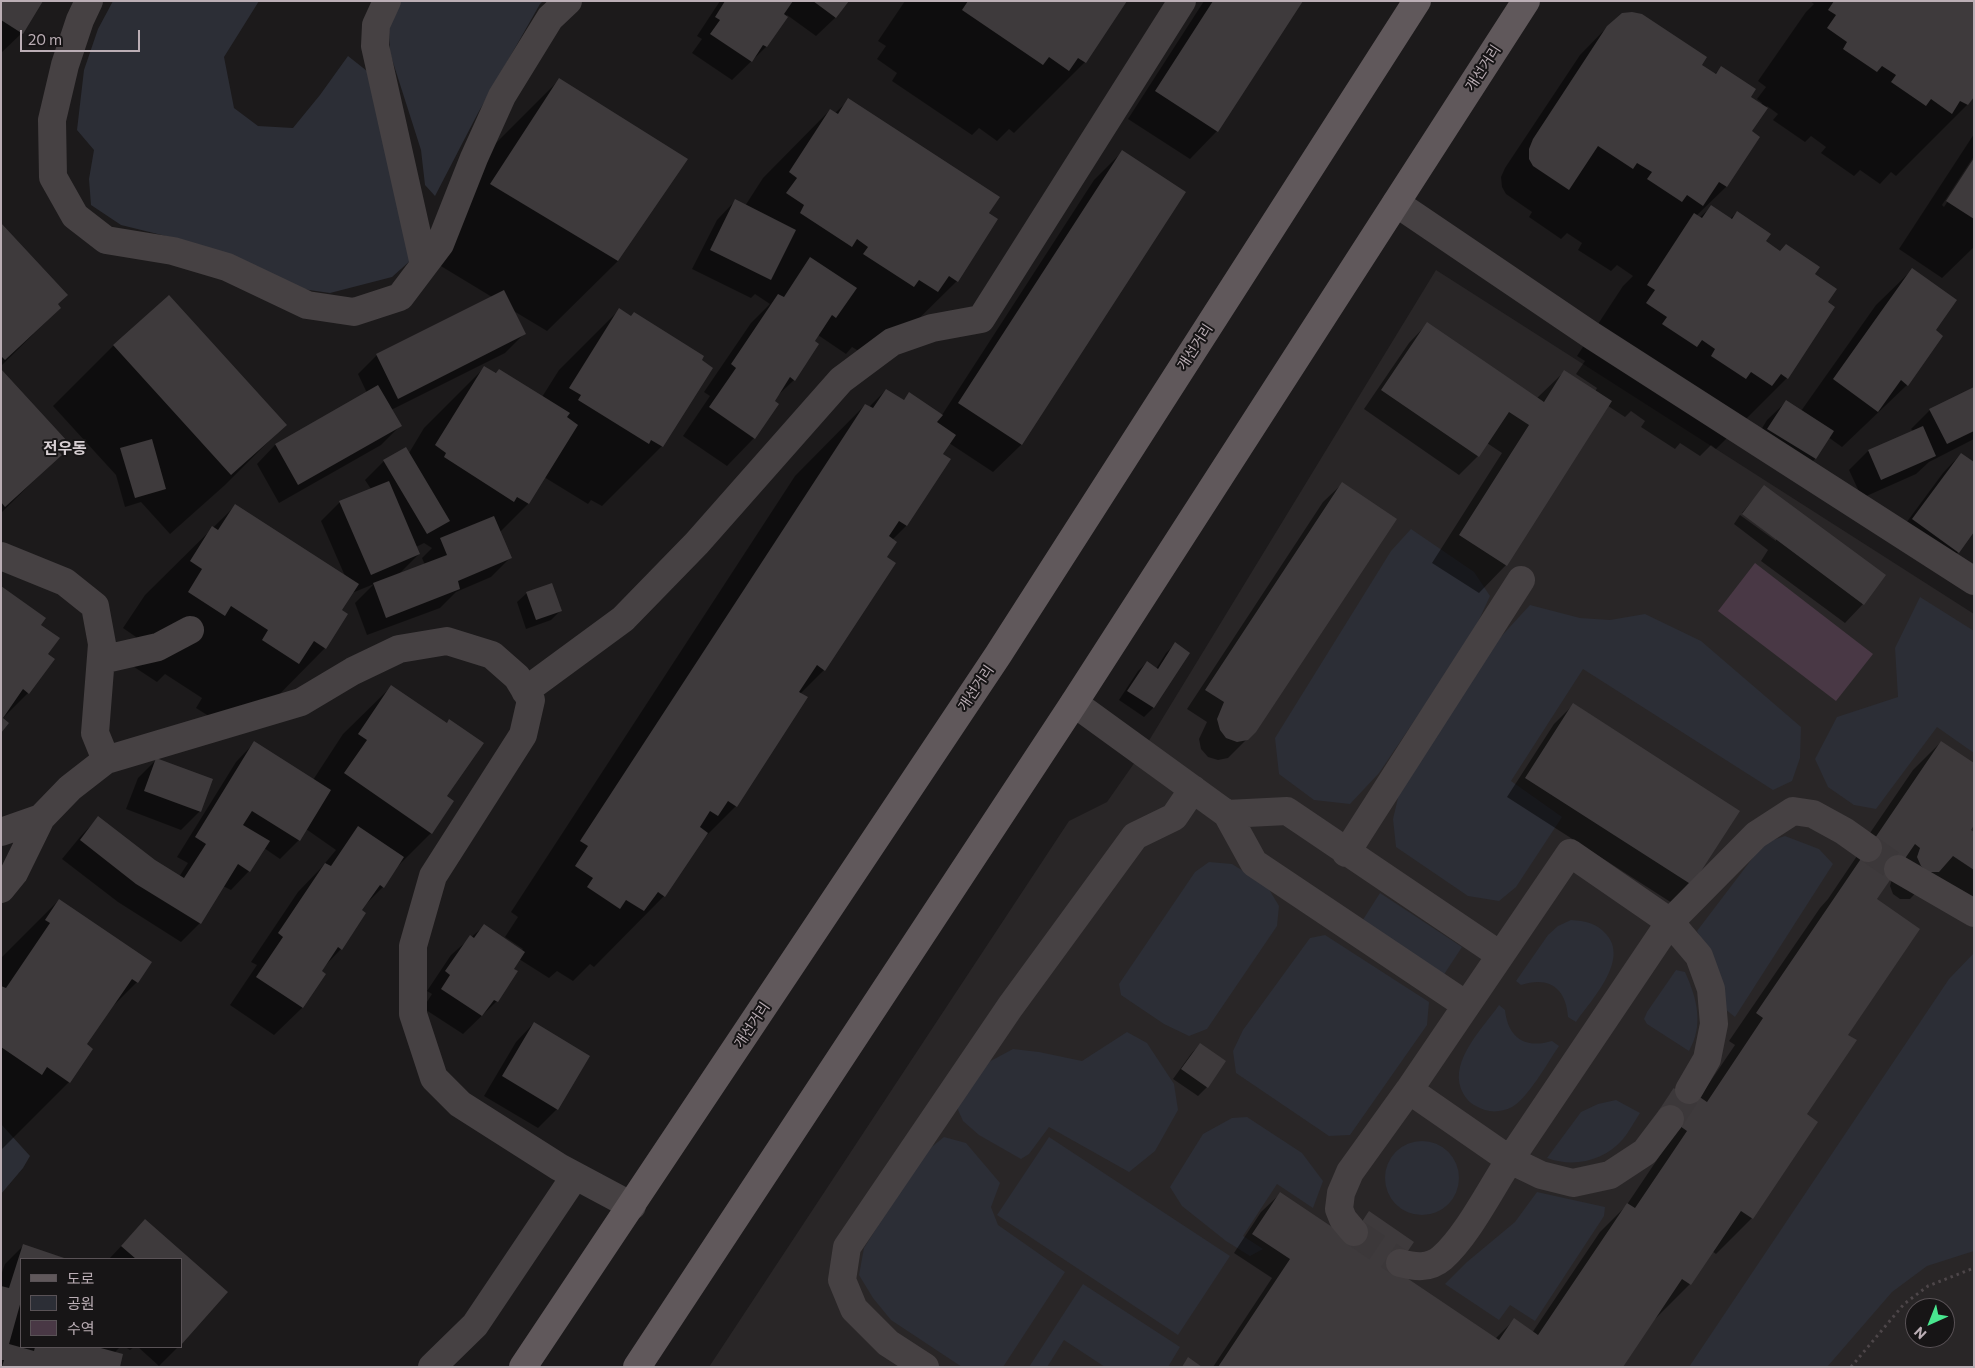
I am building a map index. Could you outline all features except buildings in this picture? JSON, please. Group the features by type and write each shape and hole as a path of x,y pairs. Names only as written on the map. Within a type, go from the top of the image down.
{"main road":[{"name":"개선거리","path":"523,1367 998,655 1417,1"},
{"name":"개선거리","path":"637,1367 1074,703 1526,1"}],"street":[{"path":"90,1 80,20 68,56 52,120 53,177 75,216 106,240 173,251 227,267 307,306 354,312 400,297 440,244 474,158 502,96 550,18 568,1"},
{"path":"387,1 376,25 375,46 424,265"},
{"path":"525,691 623,619 697,543 842,380 892,342 932,328 981,319 1182,1"},
{"path":"1396,203 1621,355 1974,581"},
{"path":"1,556 65,582 95,606 102,644 95,733 106,760"},
{"path":"1346,853 1521,580"},
{"path":"101,660 158,647 190,630"},
{"path":"1,889 14,872 41,818 70,788 106,760 301,702 353,670 399,649 447,642 492,656 517,678 531,700 522,735 433,876 414,946 413,1014 434,1078 460,1104 575,1176 632,1206"},
{"path":"1074,703 1227,814 1254,863 1466,1005"},
{"path":"926,1367 888,1343 854,1308 842,1280 847,1247 1010,1006 1135,836 1174,817 1193,790"},
{"path":"1227,814 1286,811 1500,955"},
{"path":"1400,1263 1427,1267 1441,1258 1458,1241 1510,1160 1670,922 1756,835 1794,811 1813,814 1844,831 1868,848"},
{"path":"1,832 41,818"},
{"path":"1354,1232 1343,1219 1339,1209 1340,1193 1350,1172 1409,1090 1570,853 1670,922 1699,956 1711,989 1714,1024 1707,1059 1689,1090"},
{"path":"1898,869 1974,913"},
{"path":"1409,1090 1510,1160 1541,1175 1573,1183 1610,1175 1645,1152 1670,1119"},
{"path":"432,1367 475,1325 575,1176"}],"path":[{"path":"1851,1367 1904,1304 1928,1286 1974,1268"}],"shaded area":[{"path":"1436,270 1974,614 1974,1367 709,1367 1069,821 1107,802 1142,752"}],"green space":[{"path":"113,1 259,1 224,57 234,108 258,126 293,128 348,56 367,71 411,260 392,277 330,293 302,289 178,239 121,225 91,205 89,179 94,150 77,130 84,70 98,29"},
{"path":"399,1 543,1 478,113 435,196 425,185 421,150 390,53 389,26"},
{"path":"1411,529 1474,572 1490,596 1471,637 1379,773 1350,804 1314,800 1279,774 1275,738 1391,551"},
{"path":"1920,597 1974,631 1974,753 1937,727 1876,809 1854,805 1828,787 1815,759 1837,717 1898,697 1895,648"},
{"path":"1530,605 1580,618 1610,620 1645,614 1701,641 1801,727 1800,758 1792,781 1773,790 1583,669 1511,781 1562,817 1516,887 1499,901 1468,896 1396,847 1393,819 1401,785 1497,641"},
{"path":"1785,836 1819,849 1833,864 1735,1017 1725,1009 1713,964 1697,931 1764,843"},
{"path":"1209,862 1232,864 1267,886 1279,906 1277,926 1207,1029 1189,1036 1164,1024 1121,995 1119,984 1195,872"},
{"path":"1380,893 1462,947 1441,979 1359,926"},
{"path":"1571,920 1590,923 1602,930 1612,944 1614,956 1606,980 1576,1022 1568,1017 1564,998 1554,987 1540,982 1521,985 1516,981 1548,935 1558,926"},
{"path":"1325,935 1429,1002 1427,1025 1350,1135 1329,1136 1236,1073 1233,1051 1243,1030 1310,938"},
{"path":"1974,953 1974,1251 1927,1266 1892,1292 1827,1367 1689,1367 1949,979"},
{"path":"1676,970 1685,972 1693,992 1697,1011 1694,1041 1689,1051 1647,1024 1644,1019"},
{"path":"1499,1005 1505,1010 1510,1028 1520,1039 1534,1043 1552,1041 1559,1046 1525,1096 1512,1107 1494,1111 1485,1110 1473,1105 1465,1097 1459,1078 1460,1067 1470,1045"},
{"path":"1127,1032 1147,1043 1174,1084 1178,1110 1155,1151 1129,1172 1049,1127 1029,1154 1021,1159 979,1135 963,1121 955,1103 985,1064 1013,1049 1082,1061"},
{"path":"1616,1100 1640,1113 1625,1136 1615,1147 1598,1157 1578,1162 1557,1161 1547,1158 1581,1112 1598,1104"},
{"path":"1247,1117 1302,1153 1323,1181 1313,1208 1277,1184 1243,1236 1263,1249 1250,1256 1226,1241 1182,1206 1170,1187 1203,1134 1232,1118"},
{"path":"1,1124 30,1156 23,1168 1,1194"},
{"path":"944,1137 966,1143 1000,1183 991,1207 998,1225 1065,1272 1003,1367 962,1367 891,1320 873,1298 859,1275 864,1248 923,1154"},
{"path":"1049,1137 1230,1256 1178,1335 997,1215"},
{"path":"1422,1141 1436,1144 1448,1152 1456,1164 1459,1178 1456,1192 1448,1204 1436,1212 1422,1215 1408,1212 1396,1204 1388,1192 1385,1178 1388,1164 1396,1152 1408,1144"},
{"path":"1537,1192 1605,1207 1604,1216 1535,1321 1510,1305 1499,1320 1445,1284 1467,1262 1515,1222"},
{"path":"1083,1284 1180,1347 1168,1367 1105,1367 1064,1340 1047,1367 1029,1367"}],"water":[{"path":"1755,563 1873,654 1836,701 1718,611"}],"tunnel":[{"path":"1868,848 1898,869"},
{"path":"1670,1119 1689,1090"},
{"path":"1354,1232 1400,1263"}],"district":[{"name":"전우동","path":"65,449"}]}
